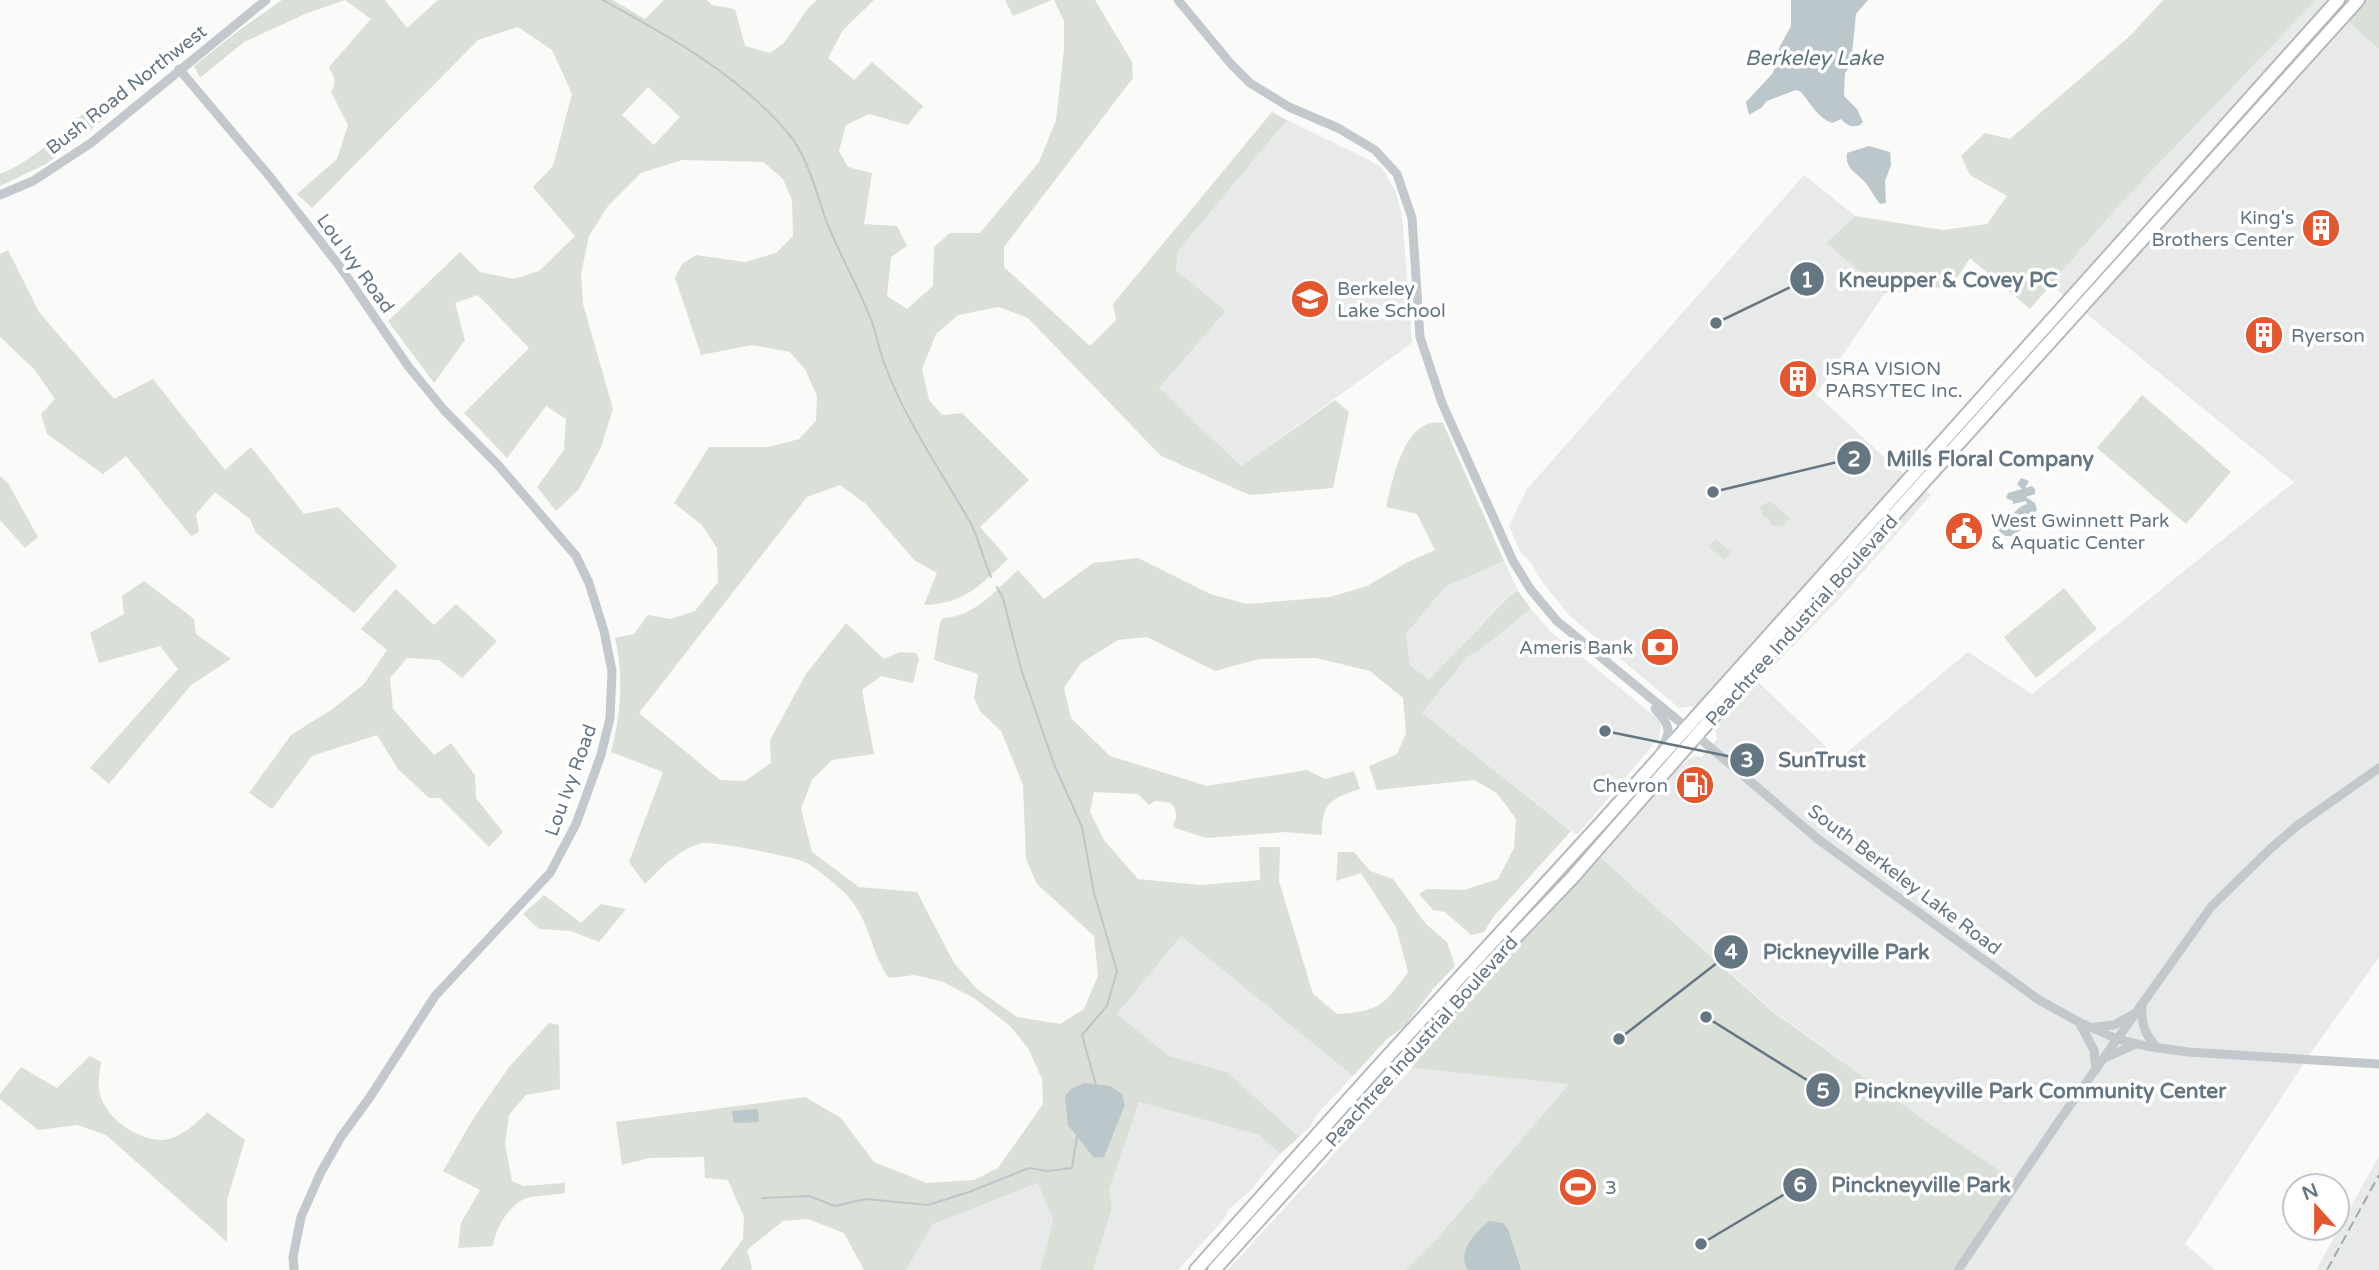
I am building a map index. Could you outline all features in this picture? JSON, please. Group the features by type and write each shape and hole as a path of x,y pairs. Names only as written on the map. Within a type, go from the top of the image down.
{"highway":[{"name":"Peachtree Industrial Boulevard","path":"1196,1270 1602,822 2338,0"},
{"name":"Peachtree Industrial Boulevard","path":"1214,1270 1469,986 1572,878 2016,378 2358,0"}],"street":[{"name":"Bush Road Northwest","path":"0,195 33,181 91,143 266,0"},
{"name":"South Berkeley Lake Road","path":"1178,0 1250,83 1289,107 1338,128 1375,150 1397,174 1412,218 1420,337 1442,403 1521,575 1557,621 1698,736 1819,840 2039,1000 2083,1024 2117,1039 2157,1048 2379,1064"},
{"name":"Lou Ivy Road","path":"179,69 270,177 341,268 408,366 444,410 499,466 576,556 589,583 612,671 610,718 601,755 564,849 550,873 435,996 341,1137 321,1172 301,1217 293,1257 295,1270"},
{"path":"1630,682 1668,725 1668,737 1654,761"},
{"path":"1958,1270 2211,907 2245,872 2298,825 2379,768"},
{"path":"2142,1005 2142,1025 2157,1048"},
{"path":"2096,1070 2094,1050 2083,1024 2113,1025 2136,1014"},
{"path":"2103,1060 2137,1044"}],"shaded area":[{"path":"282,0 345,0 305,14 244,42 200,78 194,66"},
{"path":"345,0 385,0 407,28 438,0 613,0 645,19 664,0 707,0 712,5 735,9 745,46 770,53 784,43 808,8 817,0 874,0 843,30 828,58 854,80 872,62 923,106 908,125 869,114 846,125 839,151 848,167 872,173 864,224 897,226 907,246 891,257 887,296 907,309 933,286 934,247 950,233 980,233 1039,162 1056,120 1064,50 1064,21 1054,0 1095,0 1132,62 1133,78 1004,247 1004,267 1090,346 1116,320 1113,304 1272,112 1287,120 1178,251 1176,270 1226,311 1159,388 1241,466 1335,400 1349,412 1333,488 1250,495 1161,456 1028,318 999,307 958,315 936,334 922,369 929,400 942,415 962,413 1029,480 980,527 1008,559 980,585 961,597 924,605 937,573 914,560 866,504 840,485 807,497 639,713 720,780 745,781 771,763 770,740 806,674 846,623 884,659 900,652 916,653 919,659 913,683 881,676 862,690 874,754 832,760 812,780 801,809 812,852 859,887 917,892 954,963 977,989 1017,1017 1060,1024 1084,1009 1098,976 1094,936 1037,884 1026,859 1023,785 1001,731 980,711 974,698 978,674 934,660 940,622 943,618 975,608 1018,570 1044,599 1093,563 1138,558 1210,594 1247,604 1330,597 1367,586 1435,550 1417,514 1386,507 1402,452 1410,439 1419,429 1430,423 1443,423 1504,561 1445,587 1406,634 1410,665 1429,680 1507,598 1518,591 1531,609 1480,650 1467,657 1422,713 1571,831 1494,916 1484,932 1471,935 1445,912 1433,910 1419,894 1427,889 1464,890 1498,879 1514,848 1516,819 1497,793 1474,780 1377,790 1369,766 1397,754 1406,733 1403,698 1370,671 1316,658 1259,659 1215,671 1147,637 1118,640 1081,663 1064,688 1071,718 1110,756 1207,786 1307,770 1325,779 1354,771 1360,789 1342,795 1330,803 1322,824 1322,835 1285,832 1206,838 1175,828 1173,825 1176,814 1171,803 1155,801 1149,805 1138,794 1094,792 1090,812 1104,840 1138,879 1201,885 1260,880 1259,847 1280,847 1279,881 1313,994 1337,1014 1363,1011 1380,1004 1408,972 1396,927 1361,873 1336,881 1338,852 1354,852 1370,871 1393,879 1426,924 1447,942 1455,966 1433,989 1405,1026 1387,1039 1353,1076 1181,936 1117,1014 1169,1056 1227,1072 1299,1137 1280,1154 1259,1135 1139,1102 1109,1190 1112,1208 1093,1270 1040,1270 1053,1221 1038,1183 933,1224 906,1270 864,1270 844,1233 808,1219 783,1221 747,1250 751,1270 720,1270 743,1239 744,1217 728,1180 705,1178 704,1157 649,1158 622,1165 616,1122 805,1097 841,1118 874,1162 927,1183 974,1180 998,1168 1043,1104 1042,1079 1028,1048 1010,1026 974,998 943,982 915,975 889,978 852,901 807,863 754,850 702,843 678,854 645,884 629,862 663,772 611,752 620,695 620,666 615,638 634,634 648,615 670,619 695,611 718,582 717,548 702,525 674,503 709,447 769,447 799,439 816,421 817,396 805,369 790,352 752,345 701,355 675,278 682,264 696,255 745,262 776,253 793,236 792,200 783,179 763,162 682,160 641,173 608,206 589,236 581,274 583,304 613,409 601,447 579,489 556,511 537,487 564,450 566,419 546,406 507,458 464,413 529,348 478,295 455,303 465,340 434,383 388,321 460,252 480,272 514,279 539,271 575,236 533,187 553,166 572,94 552,50 518,27 478,40 312,208 297,194 337,159 348,125 331,92 334,79 329,67 371,19","holes":["648,87 680,117 654,145 622,115","1122,1094 1125,1105 1104,1156"]},
{"path":"1005,0 1052,0 1013,16"},
{"path":"2163,0 2316,0 2121,203 2030,309 1970,258 1952,286 1885,293 1826,243 1855,216 1943,230 1987,224 2007,196 1970,175 1961,156 1985,133 2010,139 2131,35"},
{"path":"2316,0 2331,0 2356,29 2379,49 2379,957 2310,1054 2185,1244 2215,1270 1954,1270 2014,1181 1772,1010 1588,846 1688,760 1694,756 1702,757 1717,739 1715,728 1691,706 1679,708 1570,616 1520,551 1509,526 1527,489 1804,175 1855,216 1826,243 1885,293 1816,394 1894,466 1931,495 1839,599 1758,682 1839,759 1968,652 2032,694 2294,482 2051,285 2121,203"},
{"path":"2331,0 2379,0 2379,49 2356,29"},
{"path":"95,103 107,117 46,164 0,186 0,174 26,161"},
{"name":"Berkeley Lake School","path":"1287,120 1382,168 1395,190 1402,214 1412,343 1241,466 1159,388 1226,311 1176,270 1178,251"},
{"path":"8,250 39,312 114,399 153,379 225,470 251,447 304,514 338,507 397,566 354,613 256,533 250,519 215,492 196,514 199,532 191,536 126,456 103,474 47,434 41,414 55,399 34,369 0,337 0,254"},
{"path":"2142,395 2231,472 2186,524 2097,448"},
{"path":"0,476 8,483 38,537 25,548 0,520"},
{"path":"1770,501 1790,518 1782,526 1771,525 1768,518 1764,517 1760,507"},
{"path":"1716,539 1731,552 1724,560 1709,547"},
{"path":"1504,561 1518,591 1506,598 1429,680 1410,665 1406,634 1445,587"},
{"path":"144,581 194,619 196,634 231,659 191,685 109,784 90,768 178,669 160,646 99,663 90,633 124,614 122,596"},
{"path":"2064,588 2097,629 2036,678 2004,637"},
{"path":"396,589 434,625 456,604 497,641 462,678 439,660 407,658 390,678 393,709 434,755 451,743 475,775 476,798 503,832 489,847 440,798 429,798 398,769 377,735 312,756 272,809 249,793 291,735 334,708 364,684 387,650 361,629"},
{"path":"1531,609 1551,632 1658,719 1661,726 1659,738 1577,835 1422,713 1467,657 1480,650"},
{"path":"1588,846 1772,1011 2015,1181 1954,1270 1406,1270 1440,1235 1569,1084 1412,1068 1451,993"},
{"path":"544,895 581,923 601,904 626,909 599,942 571,931 539,929 523,914"},
{"path":"1181,936 1353,1076 1299,1137 1227,1072 1169,1056 1117,1014"},
{"path":"549,1023 559,1025 560,1089 526,1095 509,1115 505,1144 512,1181 523,1186 565,1183 565,1193 520,1201 504,1218 493,1246 458,1248 461,1223 480,1190 443,1171 473,1119 509,1067"},
{"path":"90,1056 101,1062 99,1089 106,1108 131,1131 152,1139 168,1139 187,1130 207,1112 245,1140 227,1200 227,1242 106,1135 77,1125 38,1130 0,1099 0,1094 21,1067 57,1088"},
{"path":"1412,1068 1570,1083 1440,1235 1406,1270 1228,1270"},
{"path":"1139,1102 1259,1135 1280,1154 1178,1270 1093,1270 1112,1208 1108,1190"},
{"path":"2379,1156 2379,1270 2316,1270 2331,1242 2351,1242 2351,1207"},
{"path":"1038,1183 1053,1221 1040,1270 906,1270 933,1224"}],"water":[{"name":"Berkeley Lake","path":"1791,0 1868,0 1856,14 1851,64 1845,73 1844,96 1857,109 1863,122 1860,125 1849,125 1841,119 1832,123 1822,117 1801,92 1796,90 1767,101 1749,115 1746,102 1773,73 1780,46 1791,26"},
{"path":"1869,146 1890,152 1891,165 1885,181 1886,203 1880,204 1847,162 1847,153"},
{"path":"2021,478 2029,481 2025,488 2032,486 2035,489 2035,494 2026,497 2035,503 2037,510 2029,519 2029,525 2011,536 2005,536 1998,530 2001,523 2006,523 2017,509 2027,504 2026,501 2013,504 2013,501 2006,498 2008,493 2022,489 2017,484"},
{"path":"1085,1083 1110,1086 1122,1094 1125,1105 1104,1157 1094,1158 1068,1125 1065,1096 1072,1088"},
{"path":"758,1109 759,1122 734,1123 732,1111"},
{"path":"1489,1221 1503,1223 1508,1229 1521,1270 1468,1270 1464,1256 1469,1243"}],"waterway":[{"path":"603,0 678,43 725,75 768,112 795,142 811,175 831,233 870,317 894,388 970,522 991,577"},
{"path":"997,587 1003,598 1021,669 1054,764 1082,827 1094,893 1117,971 1107,1006 1082,1035 1096,1085"},
{"path":"762,1198 809,1196 835,1206 866,1199 928,1205 1029,1168 1048,1171 1072,1168 1077,1136"}],"railway":[{"path":"2327,1270 2379,1175"}],"place":[{"name":"King's Brothers Center","path":"2321,228"},
{"name":"Berkeley Lake School","path":"1310,299"},
{"name":"Kneupper & Covey PC","path":"1716,323"},
{"name":"Ryerson","path":"2264,335"},
{"name":"ISRA VISION PARSYTEC Inc.","path":"1798,379"},
{"name":"Mills Floral Company","path":"1713,492"},
{"name":"West Gwinnett Park & Aquatic Center","path":"1964,531"},
{"name":"Ameris Bank","path":"1660,647"},
{"name":"SunTrust","path":"1605,731"},
{"name":"Chevron","path":"1695,785"},
{"name":"Pinckneyville Park Community Center","path":"1706,1017"},
{"name":"Pickneyville Park","path":"1619,1039"},
{"name":"3","path":"1578,1187"},
{"name":"Pinckneyville Park","path":"1701,1244"}]}
